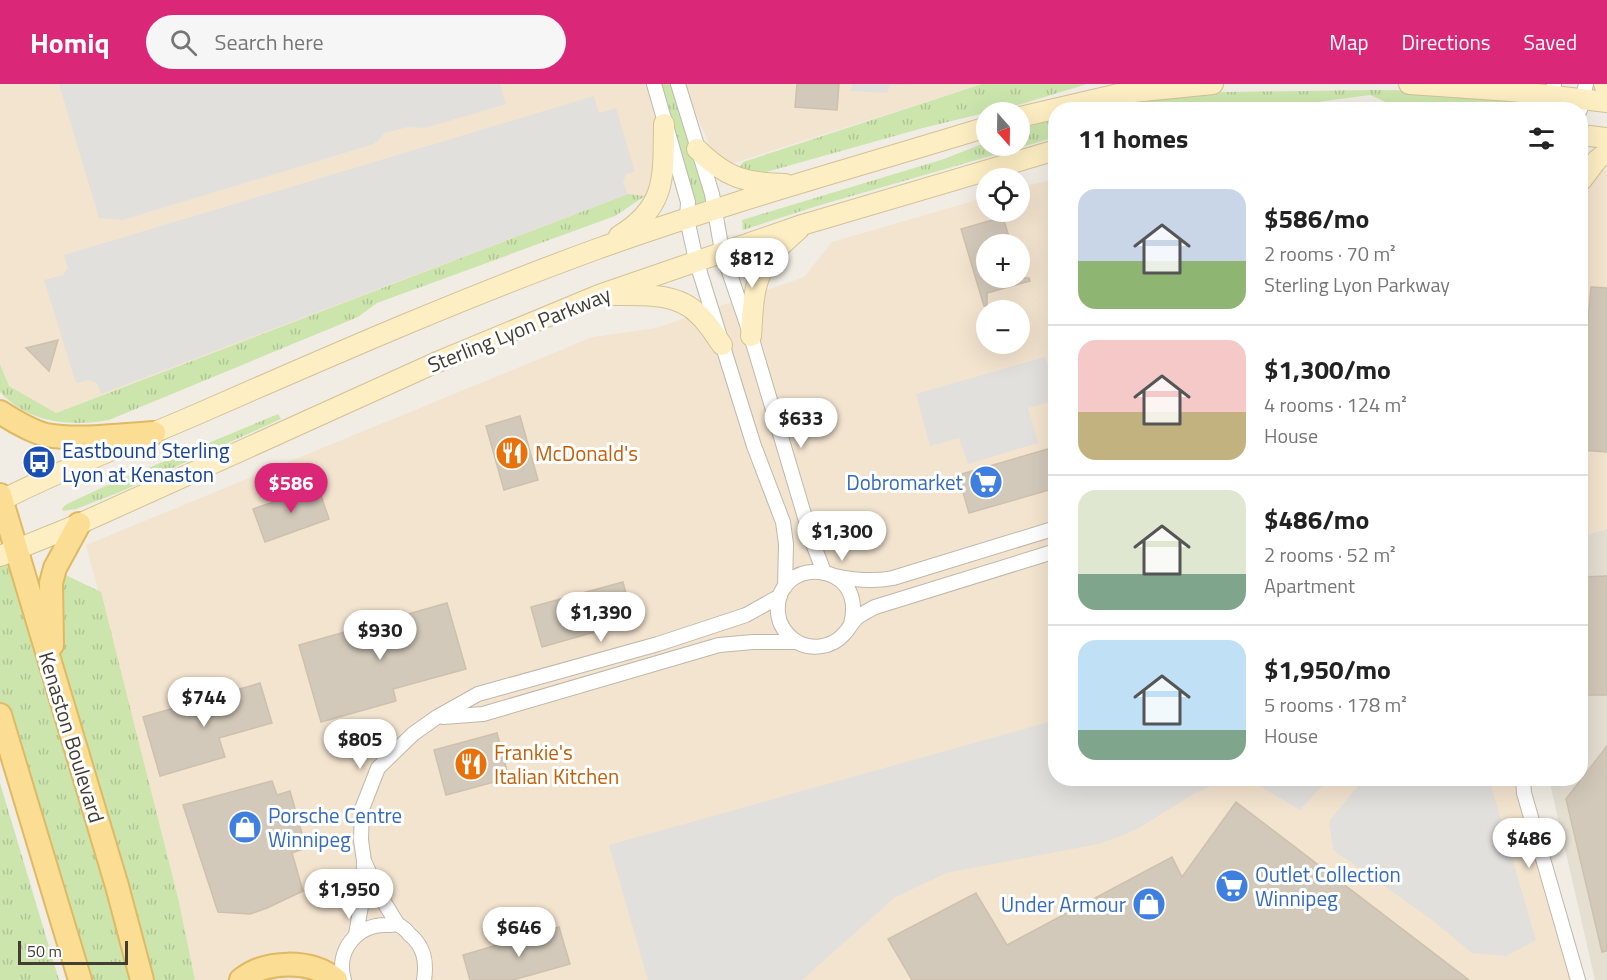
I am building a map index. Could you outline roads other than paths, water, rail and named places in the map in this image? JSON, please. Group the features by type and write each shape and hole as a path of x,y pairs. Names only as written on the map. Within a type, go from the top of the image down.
{"main road":[{"path":"1084,102 1123,93 1213,84"},
{"path":"1409,84 1517,88 1552,97 1583,98 1607,102"},
{"path":"1030,115 1048,110"},
{"path":"596,250 635,226 655,203 663,178 664,124"},
{"path":"1,499 408,322 596,250 687,219 976,130"},
{"path":"1588,136 1607,138"},
{"path":"697,149 712,164 730,175 755,183 800,184"},
{"name":"Sterling Lyon Parkway","path":"8,553 79,524 435,363 599,295 802,225 1048,152"},
{"path":"1588,172 1597,160 1607,153"},
{"path":"751,336 754,294 762,270 771,256 802,225"},
{"path":"599,295 654,295 676,301 698,313 722,345"},
{"path":"0,412 17,423 45,435 154,433"},
{"name":"Kenaston Boulevard","path":"1,499 8,553 53,677 117,886 142,980"},
{"path":"53,677 51,583 55,567 79,524"},
{"path":"0,716 80,980"},
{"path":"241,980 249,973 279,964 309,968 330,975 336,980"}],"street":[{"path":"654,84 688,202 687,219 696,260 754,446 783,522 786,544 778,617 782,627 797,642"},
{"path":"678,84 712,194 722,251 751,336 812,541 829,574 843,582 850,591 854,613 851,624"},
{"path":"356,934 363,897 362,809 378,768 413,734 437,717 478,694 658,644 747,615 782,591 802,573 813,571 854,580 893,578 1048,530"},
{"path":"437,717 483,714 719,645 797,642 809,646 822,646 834,642 859,616 875,607 1048,553"},
{"path":"1524,786 1578,980"},
{"path":"364,861 379,894 398,925 417,941 424,953 426,967 424,980"},
{"path":"344,980 341,971 342,958 347,945 356,934 375,926 398,925"}],"place":[{"name":"McDonald's","path":"512,453"},
{"name":"Eastbound Sterling Lyon at Kenaston","path":"39,462"},
{"name":"Dobromarket","path":"986,482"},
{"name":"Frankie's Italian Kitchen","path":"471,764"},
{"name":"Porsche Centre Winnipeg","path":"245,827"},
{"name":"Outlet Collection Winnipeg","path":"1232,886"},
{"name":"Under Armour","path":"1149,904"}]}
